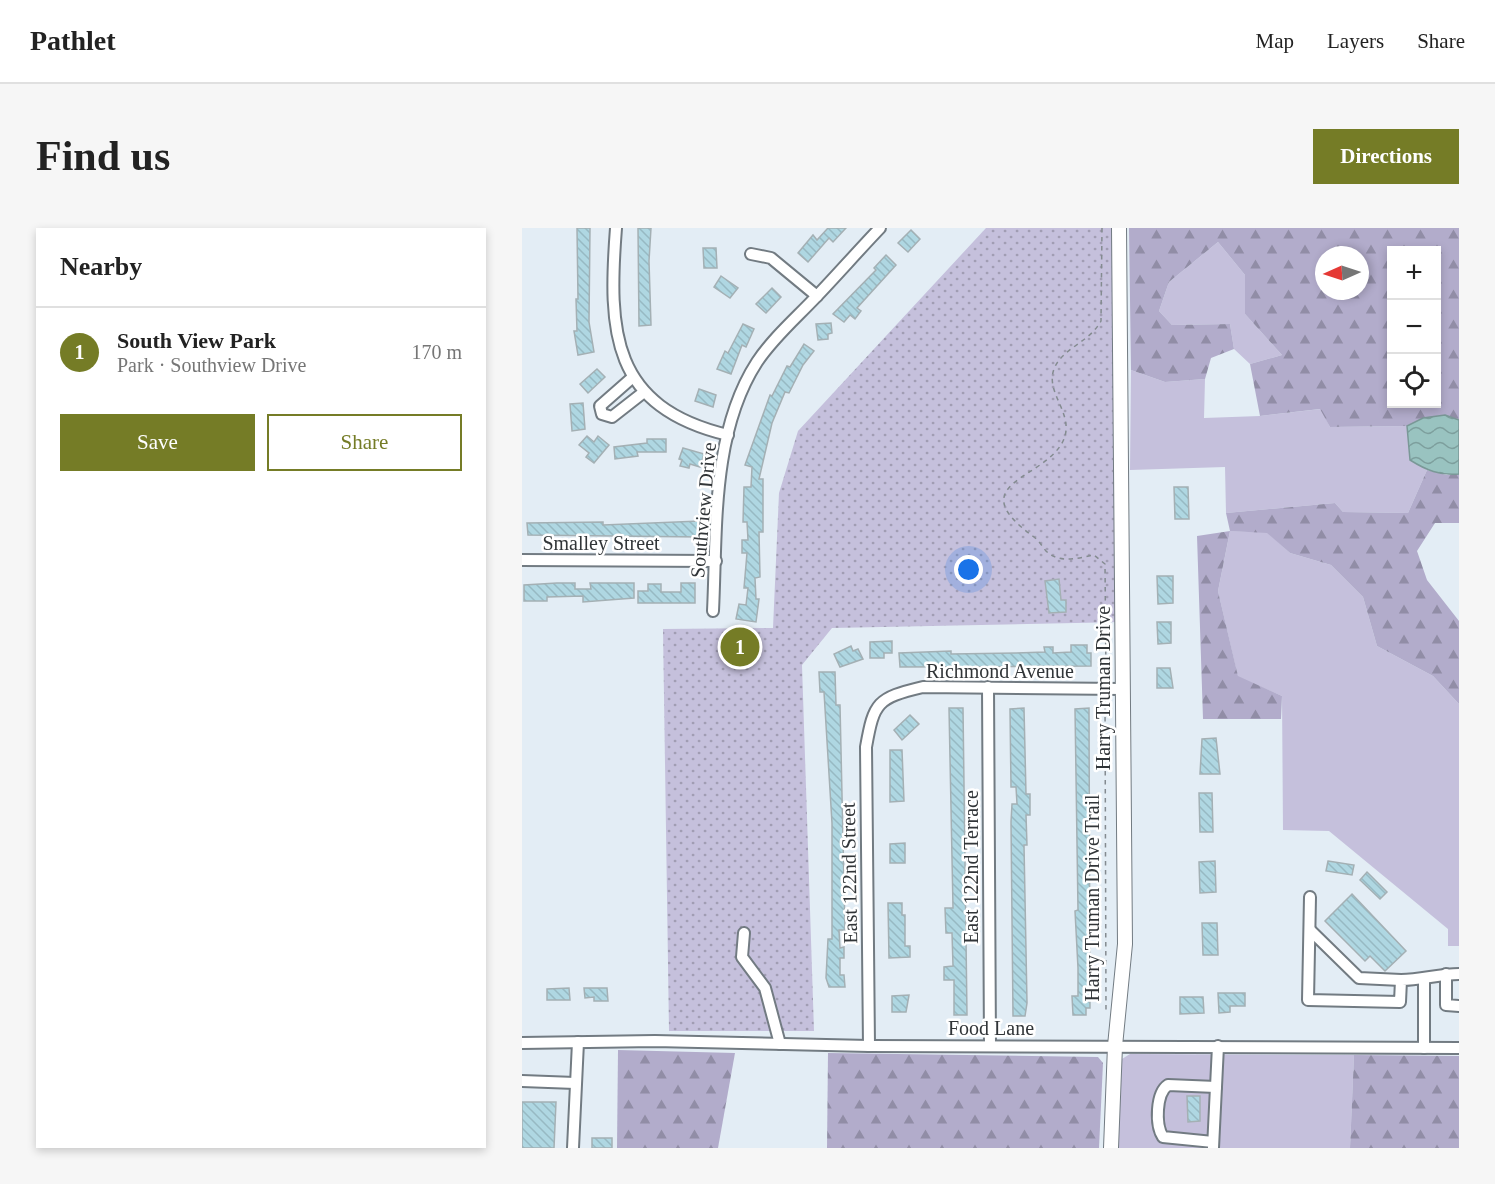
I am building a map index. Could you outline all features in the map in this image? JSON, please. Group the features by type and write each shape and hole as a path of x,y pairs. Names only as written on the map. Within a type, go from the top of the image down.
{"main road":[{"name":"Harry Truman Drive","path":"1111,1148 1115,1046 1125,944 1119,228"}],"street":[{"path":"616,228 614,313 617,337 633,377 644,392 663,408 684,421 728,435"},
{"name":"Southview Drive","path":"713,611 721,476 728,435 743,389 756,363 773,340 880,228"},
{"path":"752,254 771,258 816,296"},
{"path":"633,377 600,406 602,414 612,417 644,392"},
{"name":"Smalley Street","path":"522,560 716,561"},
{"name":"Richmond Avenue","path":"880,702 896,693 923,687 1123,689"},
{"name":"East 122nd Terrace","path":"987,687 990,1046"},
{"name":"East 122nd Street","path":"869,1046 866,747 872,717 880,702"},
{"path":"1310,897 1308,1000 1400,1002 1401,980"},
{"path":"1310,930 1359,978 1424,980 1446,974 1459,974"},
{"path":"744,933 742,957 765,988 780,1044"},
{"path":"1446,974 1446,1005 1459,1006"},
{"path":"1424,980 1424,1048"},
{"path":"573,1148 574,1083 578,1042"},
{"name":"Food Lane","path":"522,1043 1459,1048"},
{"path":"1216,1087 1168,1085 1161,1094 1159,1105 1159,1128 1163,1137 1213,1145 1216,1087 1218,1047"},
{"path":"522,1081 574,1083"}],"path":[{"name":"Harry Truman Drive Trail","path":"1102,228 1101,321 1095,332 1060,358 1053,371 1053,387 1067,420 1065,436 1058,451 1049,460 1017,478 1009,487 1005,497 1006,510 1012,520 1037,539 1048,553 1059,559 1094,555 1105,564 1106,1013"}],"shaded area":[{"path":"986,228 1119,228 1122,622 832,628 802,665 814,1031 669,1031 663,629 773,628 779,493 798,431"},
{"path":"1218,242 1245,275 1245,314 1282,355 1250,364 1234,349 1230,324 1172,325 1159,311 1169,282"},
{"path":"1131,370 1165,382 1205,379 1204,418 1260,416 1321,409 1330,427 1407,426 1410,460 1427,470 1408,513 1343,512 1335,503 1226,513 1225,467 1130,470"},
{"path":"1230,531 1267,532 1290,553 1331,565 1363,597 1377,646 1433,676 1459,704 1459,946 1448,946 1448,929 1329,831 1283,830 1282,696 1238,677 1218,591"},
{"path":"1130,1054 1354,1055 1350,1148 1118,1148 1122,1059"}],"green space":[{"path":"1129,228 1459,228 1459,420 1445,415 1423,418 1407,426 1330,427 1320,409 1260,416 1250,364 1282,355 1245,314 1245,275 1218,242 1169,282 1159,311 1172,325 1230,324 1234,349 1211,358 1205,379 1165,382 1131,370"},
{"path":"1427,470 1447,475 1459,474 1459,523 1435,523 1417,551 1427,580 1459,621 1459,704 1433,676 1377,646 1363,597 1331,565 1290,553 1267,533 1230,531 1226,513 1335,503 1343,512 1408,513"},
{"path":"1230,531 1218,591 1238,676 1282,696 1281,719 1203,719 1197,536"},
{"path":"618,1050 735,1053 718,1148 617,1148"},
{"path":"828,1053 1098,1057 1103,1063 1099,1148 827,1148"},
{"path":"1354,1055 1459,1056 1459,1148 1350,1148"}],"water":[{"path":"1445,415 1459,420 1459,474 1433,472 1410,460 1407,426 1423,418"}],"building":[{"path":"577,228 590,228 589,322 594,352 578,355 574,331 577,331 576,299 578,299"},
{"path":"638,228 651,228 649,261 651,325 639,326"},
{"path":"828,228 846,228 833,242 829,238 808,262 798,253 813,235 817,240"},
{"path":"911,230 920,239 908,252 898,243"},
{"path":"703,248 716,248 717,268 704,268"},
{"path":"886,255 896,265 857,308 861,311 855,319 850,315 844,322 833,314 876,270 874,268"},
{"path":"721,276 738,288 730,298 714,287"},
{"path":"772,288 781,297 766,313 756,304"},
{"path":"831,323 832,333 828,334 828,339 818,340 816,324"},
{"path":"743,324 754,329 746,347 742,345 731,374 717,369 725,351 728,353"},
{"path":"804,344 814,351 803,365 789,393 785,392 772,423 759,479 763,479 763,532 759,532 760,577 755,578 756,599 759,599 756,622 736,619 739,604 746,605 748,588 744,588 747,553 742,553 742,540 748,540 747,522 743,522 744,487 751,487 752,467 745,465 770,395 772,396 787,366 790,367"},
{"path":"597,369 605,377 588,393 580,384"},
{"path":"699,389 716,395 713,407 695,401"},
{"path":"583,403 585,429 572,431 570,404"},
{"path":"587,436 594,442 598,436 609,445 594,463 586,457 589,453 579,445"},
{"path":"647,439 666,439 666,452 637,452 638,456 615,459 614,447 647,443"},
{"path":"683,448 704,454 700,467 690,464 689,468 680,466 682,460 679,459"},
{"path":"1174,487 1188,487 1189,519 1175,519"},
{"path":"700,521 700,537 528,535 527,523 603,522 603,525"},
{"path":"1157,576 1173,576 1173,603 1158,604"},
{"path":"1059,579 1061,600 1066,600 1066,612 1049,613 1045,581"},
{"path":"575,583 575,589 591,589 590,583 634,583 634,598 583,602 583,596 547,597 547,601 524,601 524,585"},
{"path":"681,583 695,583 695,603 638,603 638,591 648,591 648,584 661,584 661,592 681,592"},
{"path":"1157,622 1171,622 1171,643 1158,644"},
{"path":"892,641 892,653 884,653 884,658 870,658 870,642"},
{"path":"1071,645 1087,645 1087,653 1091,653 1091,666 900,667 899,653 1045,652 1044,647 1053,647 1053,653 1071,652"},
{"path":"851,646 853,651 858,649 863,659 840,667 834,654"},
{"path":"1157,668 1170,668 1173,688 1157,688"},
{"path":"819,672 835,672 836,705 840,705 845,930 839,930 840,948 844,947 844,958 840,958 840,975 844,975 845,987 829,987 826,978 828,939 832,939 832,823 824,692 820,692"},
{"path":"949,708 963,708 967,1015 954,1015 954,980 944,980 944,967 953,966 952,933 946,933 945,908 953,908"},
{"path":"1024,708 1026,794 1030,794 1030,815 1026,815 1027,845 1024,845 1027,1003 1025,1016 1013,1016 1011,822 1012,804 1017,804 1016,787 1011,787 1010,709"},
{"path":"1089,708 1090,1008 1086,1008 1086,1015 1073,1015 1072,996 1078,996 1075,911 1078,910 1075,709"},
{"path":"910,715 919,724 902,740 894,730"},
{"path":"1216,738 1220,774 1200,774 1202,739"},
{"path":"890,750 902,750 904,801 890,802"},
{"path":"1199,793 1212,793 1213,832 1200,832"},
{"path":"905,843 905,863 890,863 890,844"},
{"path":"1215,861 1216,892 1200,893 1199,862"},
{"path":"1328,861 1354,865 1352,875 1326,871"},
{"path":"1367,872 1387,892 1380,899 1360,880"},
{"path":"1352,894 1406,951 1385,971 1370,956 1365,961 1325,921"},
{"path":"888,903 902,903 902,915 905,915 905,946 910,946 910,957 889,958"},
{"path":"1202,923 1217,923 1218,955 1203,955"},
{"path":"569,988 570,1000 547,1000 547,989"},
{"path":"584,988 607,988 608,1001 594,1001 594,997 585,998"},
{"path":"1218,993 1245,993 1245,1006 1230,1006 1230,1012 1219,1013"},
{"path":"909,995 906,1012 892,1012 892,996"},
{"path":"1180,997 1203,997 1204,1013 1180,1014"},
{"path":"1187,1096 1200,1096 1200,1121 1188,1122"},
{"path":"522,1102 556,1102 554,1148 522,1148"},
{"path":"592,1138 612,1138 612,1148 592,1148"}],"place":[{"name":"South View Park","path":"740,647"}]}
